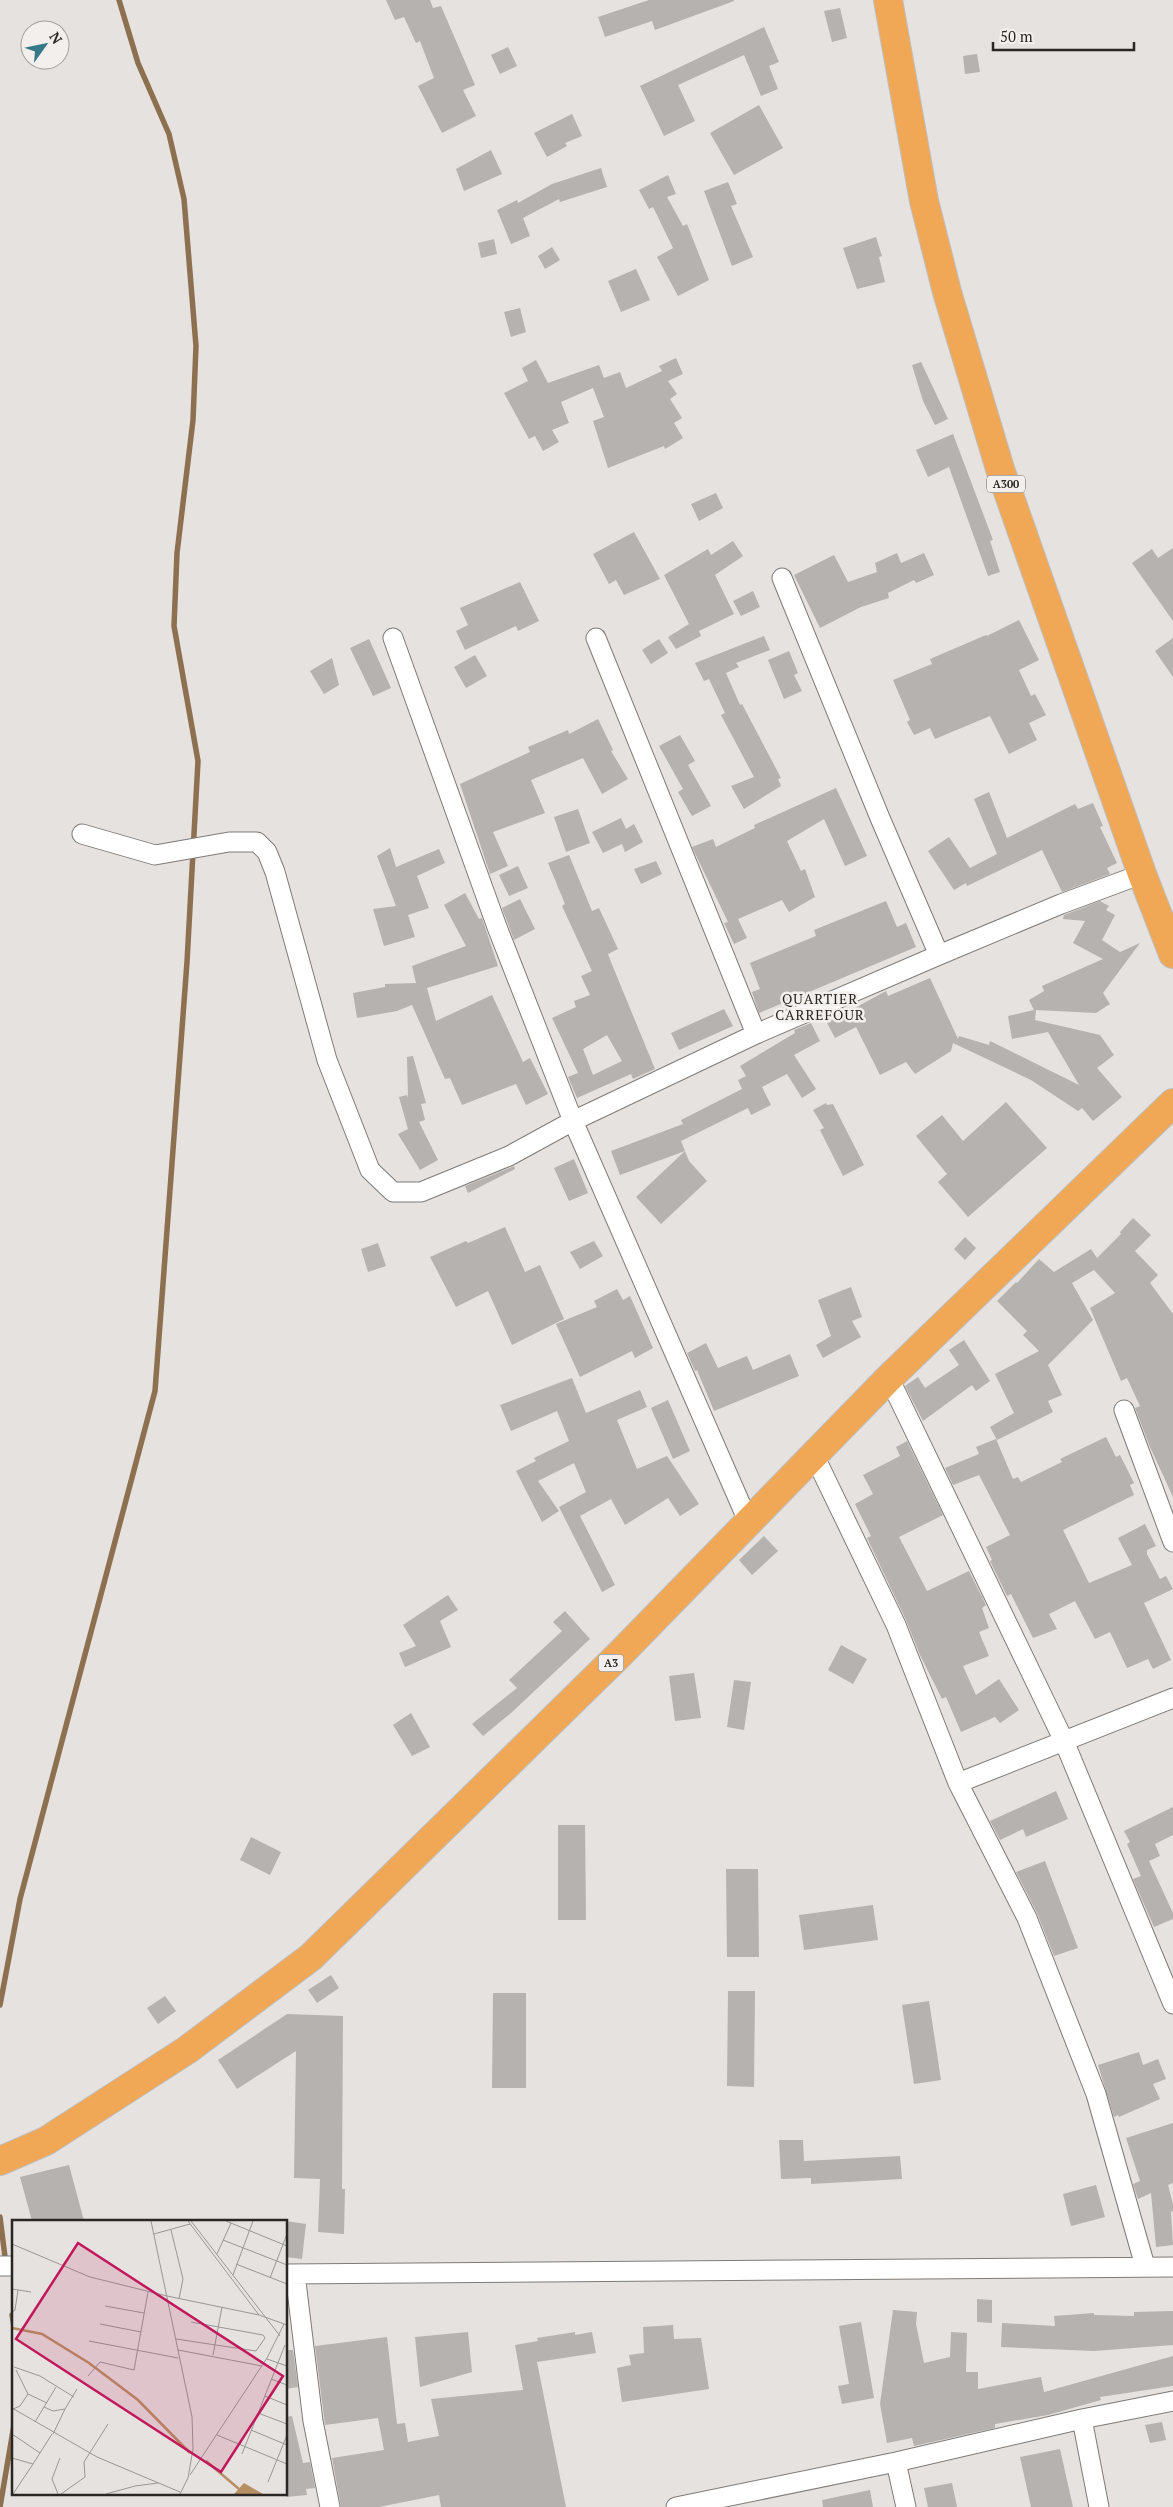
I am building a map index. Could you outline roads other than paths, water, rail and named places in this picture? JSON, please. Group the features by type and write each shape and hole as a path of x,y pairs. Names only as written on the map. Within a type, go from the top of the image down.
{"highway":[{"name":"A300","path":"888,0 924,201 947,292 1000,469 1142,874 1173,954"},
{"name":"A3","path":"0,2161 46,2141 187,2050 312,1957 585,1689 889,1378 1173,1103"}],"street":[{"path":"782,578 880,818 939,955"},
{"path":"393,638 497,927 573,1121 748,1521"},
{"path":"596,638 756,1034"},
{"path":"82,834 155,855 229,842 258,842 267,852 275,872 327,1060 370,1170 393,1192 421,1192 509,1156 573,1121 756,1034 1061,904 1142,874"},
{"path":"889,1378 1064,1741 1173,2004"},
{"path":"1124,1410 1173,1542"},
{"path":"814,1454 896,1626 958,1783 1027,1918 1096,2094 1145,2266"},
{"path":"958,1783 1173,1698"},
{"path":"330,2507 313,2421 290,2274 1173,2267"},
{"path":"676,2507 721,2502 1173,2400"},
{"path":"1082,2419 1099,2507"},
{"path":"896,2462 906,2507"}],"waterway":[{"path":"0,2005 20,1899 155,1391 187,962 198,761 174,626 177,553 193,420 196,346 184,199 169,134 138,63 119,0"},
{"path":"0,2217 5,2257"},
{"path":"0,2507 12,2437"}],"district":[{"name":"QUARTIER CARREFOUR","path":"820,1008"}]}
